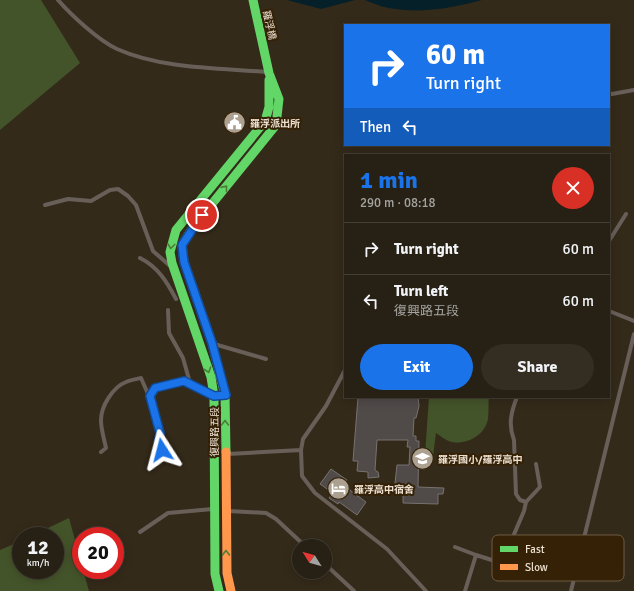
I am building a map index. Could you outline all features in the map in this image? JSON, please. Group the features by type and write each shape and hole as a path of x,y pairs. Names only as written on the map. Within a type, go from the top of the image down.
{"main road":[{"name":"羅浮橋","path":"253,0 266,55"},
{"name":"復興路五段","path":"219,591 215,574 214,509 216,454 214,396 211,377 174,269 170,252 176,230 265,121 269,107 269,73 266,55"},
{"name":"復興路五段","path":"231,591 227,573 225,511 226,395 212,343 184,262 182,245 186,236 276,125 278,118 278,99 269,73"},
{"path":"239,153 246,162"},
{"path":"176,230 186,236"}],"lane":[{"path":"58,0 84,25 115,48 142,58 186,66 269,73"},
{"path":"610,93 634,90"},
{"path":"45,205 68,199 90,201 110,190 118,189 128,196 136,205 153,251 174,269"},
{"path":"610,239 626,214"},
{"path":"140,258 149,262 160,272 176,299"},
{"path":"168,310 169,333 183,358 190,383"},
{"path":"610,311 634,321"},
{"path":"585,535 634,334"},
{"path":"212,343 266,359"},
{"path":"344,372 326,406 303,439 301,450 302,476 315,493 387,549 426,591"},
{"path":"101,452 106,448 102,432 103,410 116,388 125,382 141,378 150,396 160,433 159,440 162,450"},
{"path":"150,396 155,388 184,381 214,396 226,395"},
{"path":"517,398 510,418 511,432 514,440 516,494 520,500 526,502"},
{"path":"216,454 225,455 301,450"},
{"path":"514,535 524,511 526,502 540,487 536,464"},
{"path":"140,532 168,512 214,509 266,513 276,519 297,539"},
{"path":"455,547 492,560"},
{"path":"465,591 476,554"},
{"path":"332,571 354,591"},
{"path":"571,591 573,581"}],"green space":[{"path":"0,0 41,0 80,63 0,130"},
{"path":"429,398 489,398 488,419 483,430 479,434 474,438 458,443 446,440 436,433 433,456 425,455"},
{"path":"69,518 72,529 72,579 86,579 89,591 0,591 0,550 12,545 12,579 64,579 64,527 50,527"}],"water":[{"path":"287,0 355,0 321,9"},
{"path":"365,0 482,0 448,8 401,10 377,5"}],"building":[{"path":"358,398 418,398 419,406 416,418 414,418 413,436 416,436 416,441 419,441 418,487 444,488 443,494 438,494 438,504 403,503 403,492 394,492 397,465 409,465 410,447 407,447 408,440 377,440 375,470 378,472 379,477 368,478 368,472 357,471 358,461 353,461"},
{"name":"羅浮高中宿舍","path":"331,469 347,480 343,485 366,502 357,515 339,502 338,504 329,498 333,493 320,484"}],"traffic: fast":[{"path":"226,452 225,395 212,343 184,262 182,245 194,226 276,125 279,99 269,73 253,0"},
{"path":"219,591 215,574 214,396 211,377 172,263 170,252 176,230 265,121 269,107 269,80"}],"traffic: slow":[{"path":"226,452 227,573 231,591"}],"place":[{"name":"羅浮派出所","path":"235,123"},
{"name":"羅浮國小/羅浮高中","path":"422,459"},
{"name":"羅浮高中宿舍","path":"338,489"}],"route":[{"path":"162,450 159,440 160,433 150,396 155,388 184,381 214,396 226,395 212,343 184,262 182,245 186,236 202,215"}]}
